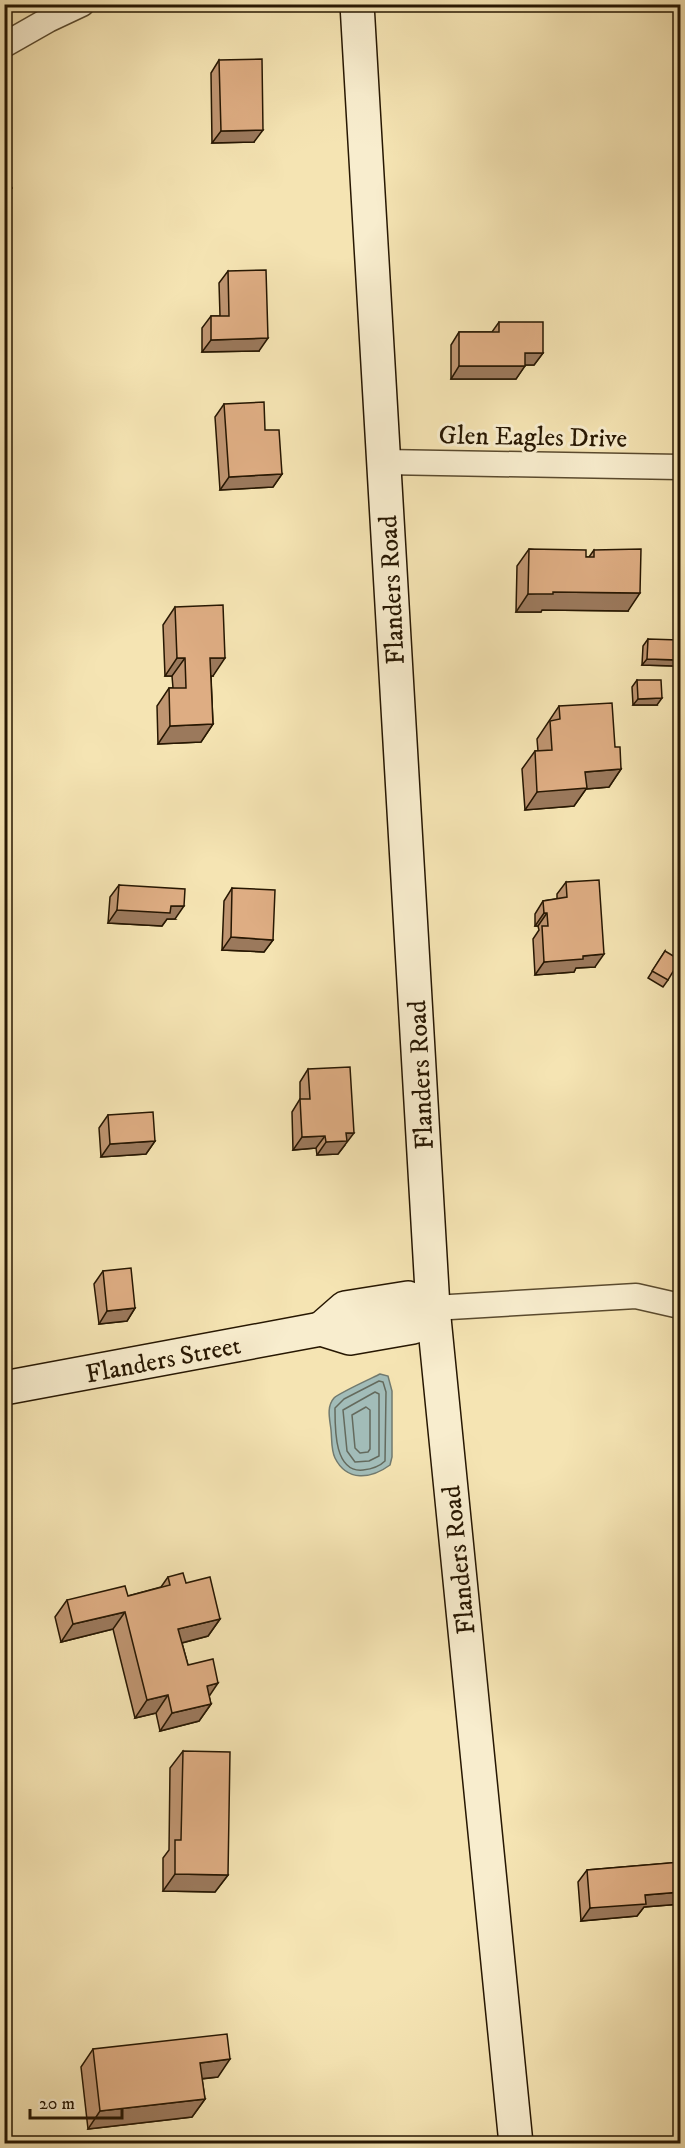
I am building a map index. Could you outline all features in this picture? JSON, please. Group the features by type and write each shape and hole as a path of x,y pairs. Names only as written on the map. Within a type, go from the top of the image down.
{"street":[{"path":"4,45 82,4"},
{"name":"Flanders Road","path":"357,4 433,1308 516,2144"},
{"name":"Glen Eagles Drive","path":"384,462 681,467"},
{"path":"433,1308 636,1296 681,1306"},
{"name":"Flanders Street","path":"4,1388 321,1329 345,1308 408,1298 433,1308"}],"water":[{"path":"380,1374 388,1376 392,1391 392,1457 390,1465 383,1470 360,1476 346,1471 335,1458 329,1409 334,1398"}],"building":[{"path":"262,59 263,130 221,131 219,60"},
{"path":"4,173 12,188 4,192"},
{"path":"266,270 268,338 211,340 211,316 229,316 228,271"},
{"path":"499,322 543,322 543,353 525,353 525,366 459,366 459,332 499,332"},
{"path":"264,402 265,430 279,430 282,474 229,477 224,404"},
{"path":"529,549 586,550 586,557 594,557 594,550 641,549 640,593 528,594"},
{"path":"223,605 225,658 210,658 213,724 170,726 169,688 186,688 185,658 177,658 175,607"},
{"path":"648,639 679,640 679,660 647,659"},
{"path":"637,680 661,680 662,698 638,699"},
{"path":"612,703 615,747 620,747 621,769 585,772 587,788 537,792 535,751 552,750 550,721 560,719 559,706"},
{"path":"599,880 604,954 583,956 583,959 544,962 542,926 548,926 543,901 567,897 566,882"},
{"path":"119,885 185,889 184,906 171,906 170,913 117,910"},
{"path":"232,888 275,890 273,940 231,937"},
{"path":"665,951 680,960 668,980 652,971"},
{"path":"350,1067 354,1133 346,1133 347,1141 326,1142 325,1136 302,1137 300,1099 310,1099 308,1069"},
{"path":"153,1112 155,1141 110,1144 108,1115"},
{"path":"131,1268 135,1308 107,1311 103,1271"},
{"path":"183,1573 186,1583 210,1577 220,1619 178,1629 188,1665 213,1659 218,1683 207,1686 211,1704 172,1713 168,1695 147,1700 125,1612 73,1624 67,1600 125,1586 128,1596 170,1585 168,1577"},
{"path":"183,1751 230,1752 228,1875 175,1874 175,1840 181,1840"},
{"path":"681,1862 681,1892 645,1895 646,1904 590,1908 587,1870"},
{"path":"227,2034 230,2059 200,2063 205,2099 100,2111 93,2049"}]}
